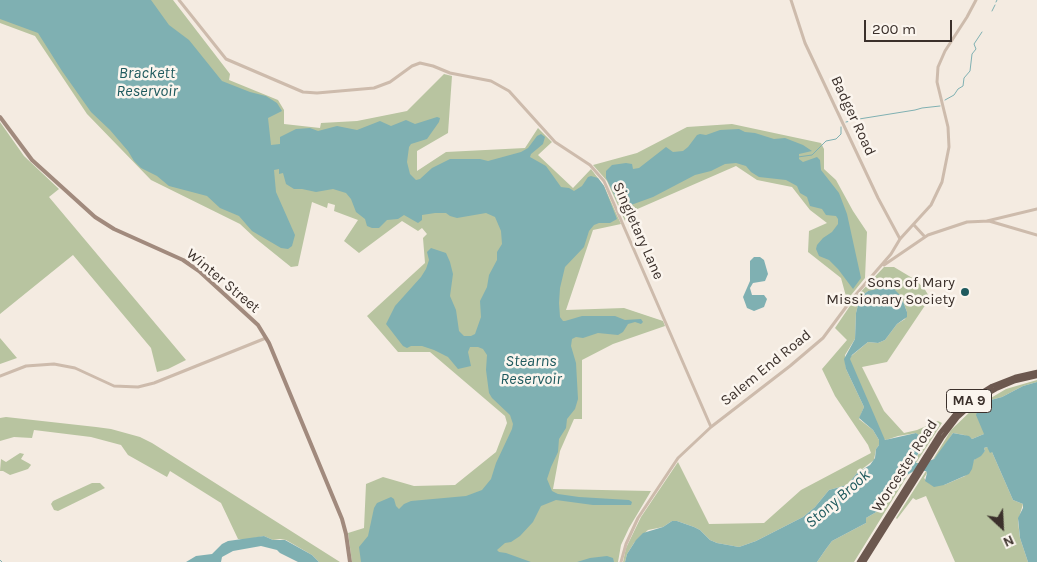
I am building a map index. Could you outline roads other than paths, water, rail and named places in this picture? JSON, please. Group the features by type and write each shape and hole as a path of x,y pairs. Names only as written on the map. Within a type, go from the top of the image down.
{"highway":[{"name":"Worcester Road","path":"859,562 947,423 973,398 1005,380 1037,372"},
{"name":"Worcester Road","path":"864,562 951,425 974,403 1006,385 1037,376"}],"main road":[{"name":"Winter Street","path":"0,117 32,160 96,217 114,229 172,254 193,267 252,319 266,338 343,523 350,562"}],"street":[{"name":"Singletary Lane","path":"179,0 226,59 303,92 317,93 378,87 420,63 488,80 509,92 554,142 590,165 604,181 711,427"},
{"name":"Badger Road","path":"791,0 805,43 878,198 900,239"},
{"name":"Salem End Road","path":"621,562 625,545 634,525 663,480 684,452 711,427 826,335 849,302 895,248 900,239 928,210 937,196 944,176 948,134 938,87 938,67 945,51 976,0"},
{"path":"878,268 924,237 939,230 963,223 987,221 1037,209"},
{"path":"987,221 1037,235"},
{"path":"914,225 924,237"},
{"path":"895,248 902,250 910,247"},
{"path":"0,376 26,366 54,364 75,368 114,386 138,388 266,338"}],"water":[{"name":"Stearns Reservoir","path":"0,0 151,0 169,25 189,40 222,81 266,96 277,103 282,111 268,118 271,145 280,144 280,137 296,129 310,128 318,131 337,126 357,130 380,121 391,126 406,120 415,124 437,117 440,118 439,122 427,139 411,144 409,147 407,162 410,174 416,180 420,179 432,168 450,159 480,159 488,161 521,152 528,148 537,136 541,134 545,137 543,144 530,157 546,166 561,187 574,191 582,186 588,177 598,178 604,186 617,219 610,223 594,225 589,231 584,247 565,267 560,288 560,317 565,321 582,316 615,316 625,320 641,319 643,322 641,324 635,322 628,324 623,332 618,335 598,333 572,339 571,346 576,363 578,399 575,409 567,419 566,428 559,439 558,452 547,479 552,491 558,494 629,500 632,502 631,505 593,505 556,500 541,506 533,522 520,536 511,542 505,543 497,550 531,562 361,562 359,547 368,536 374,508 377,503 391,497 399,509 411,501 466,496 482,490 491,479 496,463 512,429 513,424 510,415 489,393 486,370 487,355 483,349 470,347 468,352 471,366 458,369 448,357 434,350 422,346 407,348 403,346 386,324 395,306 426,269 429,260 427,252 431,248 446,253 450,262 453,274 450,296 456,310 459,331 464,336 475,334 481,317 480,301 487,287 489,275 497,260 497,252 502,244 501,231 495,217 486,213 457,218 446,213 435,213 422,215 422,220 418,223 404,215 398,219 387,220 379,228 372,228 367,226 365,219 356,212 351,199 346,193 333,189 316,192 294,189 286,184 283,173 279,174 279,169 274,170 276,192 295,235 292,246 288,249 281,248 252,231 239,216 220,208 207,196 169,186 157,176 141,168 110,130 91,112 38,33 0,19"},
{"path":"739,129 774,139 785,138 803,145 812,151 799,154 799,159 803,162 817,157 820,160 821,170 839,193 847,214 861,278 853,289 838,269 829,260 819,256 816,249 823,238 832,232 838,224 838,219 836,216 826,215 822,209 810,206 807,197 800,193 797,186 786,180 759,177 746,166 736,163 725,164 711,171 695,175 653,197 624,206 618,202 606,178 606,171 612,165 626,163 632,164 633,169 639,168 666,147 673,152 683,151 697,135 706,135 720,130"},
{"path":"754,257 760,257 764,260 768,274 765,281 753,283 750,288 752,295 764,295 767,299 764,307 754,311 747,308 743,297 750,281 750,261"},
{"name":"Stony Brook","path":"887,287 894,289 901,296 907,317 897,324 885,340 878,343 868,342 852,355 850,359 885,440 916,433 922,437 924,442 915,460 916,463 924,463 934,459 953,433 969,436 972,439 984,434 976,415 979,407 987,401 1002,397 1023,386 1037,382 1037,562 1028,562 1020,538 1018,518 1023,504 1013,500 992,452 990,453 987,447 984,448 985,451 981,456 974,460 969,474 944,485 934,487 925,481 926,471 914,471 907,475 886,503 878,511 866,518 866,523 832,541 817,562 625,562 627,554 643,533 663,527 672,521 694,527 710,540 717,543 739,547 756,541 803,517 815,507 829,490 847,485 857,473 870,465 875,458 879,440 873,430 859,418 864,407 846,369 844,359 855,339 856,313 860,297 868,291"},
{"path":"264,536 273,540 285,540 312,555 319,562 298,562 277,550 261,546 233,551 222,557 221,562 186,562 196,556 212,554 228,541"},
{"path":"607,556 613,558 614,562 577,562 590,558"}],"waterway":[{"path":"992,11 995,5"},
{"path":"945,100 954,95 963,86 964,78 970,71 972,54 976,49 974,44 982,32"},
{"path":"846,122 940,106"},
{"path":"798,157 812,155 826,141 836,139 841,134 841,127"}],"place":[{"name":"Sons of Mary Missionary Society","path":"965,292"}],"water label":[{"name":"Brackett Reservoir","path":"147,82"}]}
